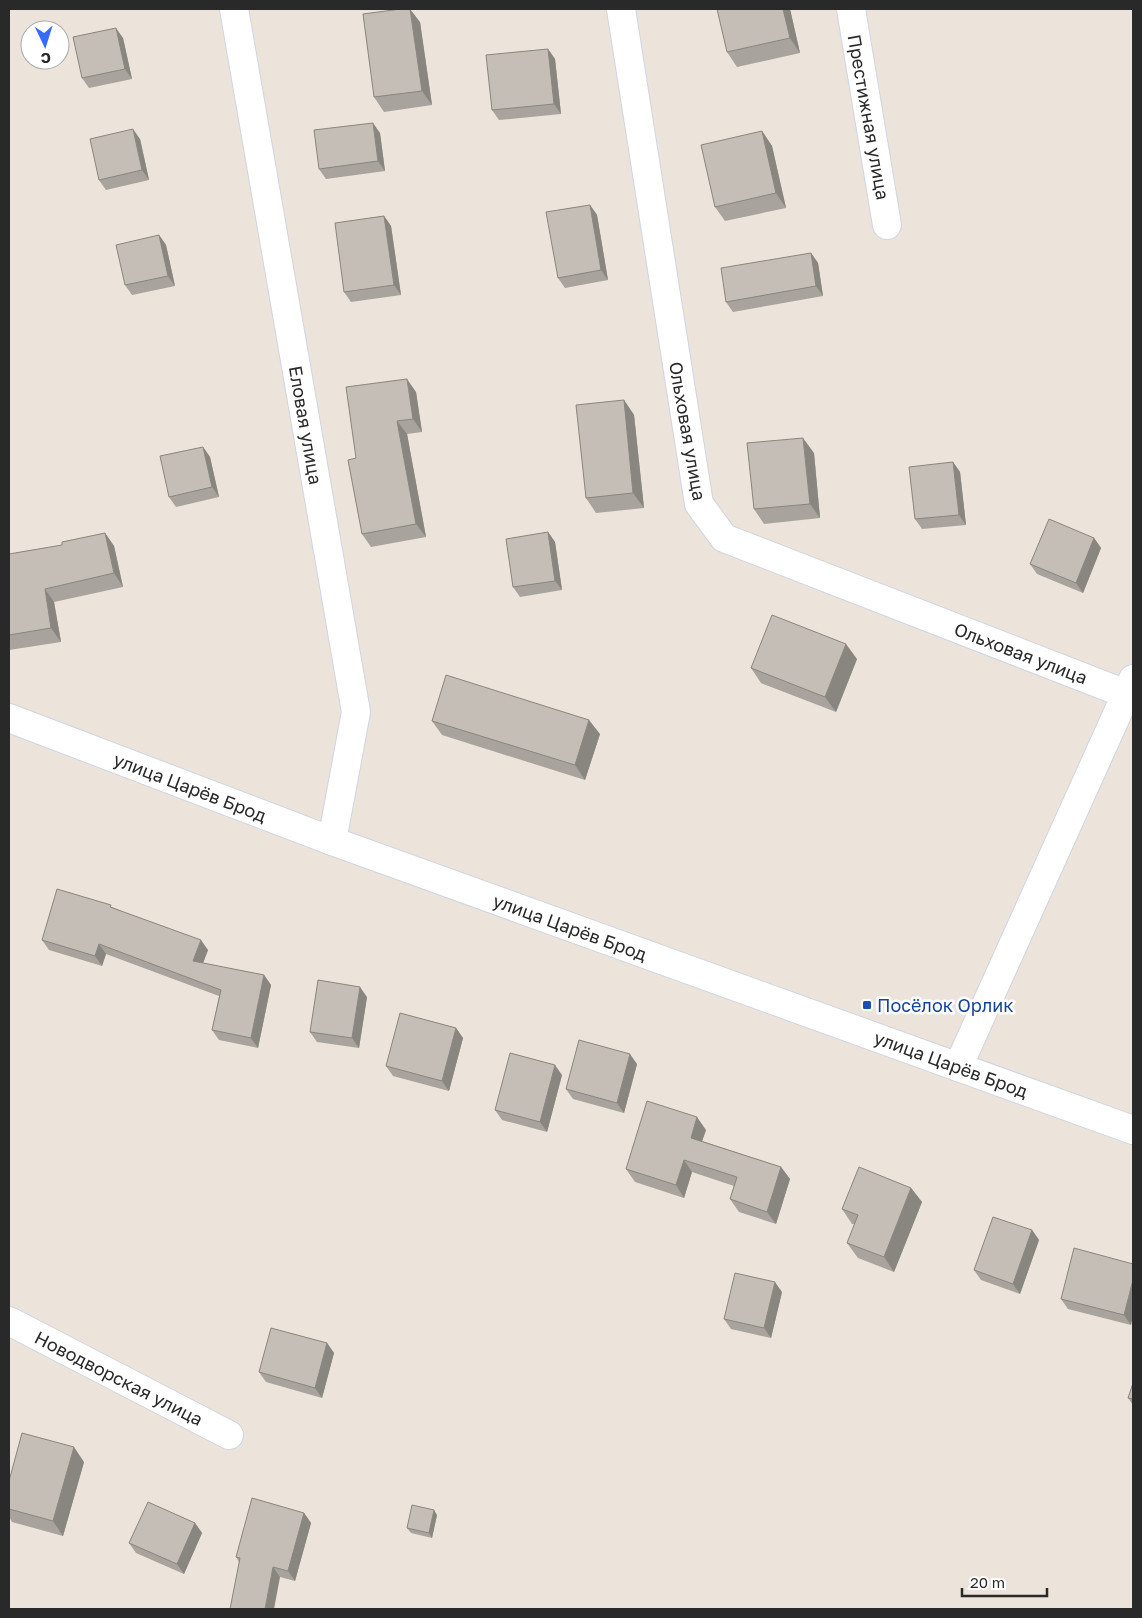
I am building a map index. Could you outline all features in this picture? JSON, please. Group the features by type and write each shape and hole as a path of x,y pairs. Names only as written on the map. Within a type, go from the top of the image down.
{"street":[{"name":"Еловая улица","path":"234,9 356,712 332,841"},
{"name":"Ольховая улица","path":"620,9 699,504 724,538 1130,686"},
{"name":"Престижная улица","path":"850,9 888,226"},
{"path":"958,1067 1130,686"},
{"name":"улица Царёв Брод","path":"9,718 332,841 1133,1130"},
{"name":"Новодворская улица","path":"9,1321 229,1435"}],"building":[{"path":"410,9 422,91 374,97 363,14"},
{"path":"717,9 783,9 790,38 727,52"},
{"path":"116,28 125,69 82,78 73,37"},
{"path":"548,49 554,104 492,110 486,55"},
{"path":"373,123 378,161 319,169 314,130"},
{"path":"133,129 142,170 99,180 90,139"},
{"path":"762,131 776,193 715,207 701,145"},
{"path":"590,205 601,270 558,278 546,212"},
{"path":"384,216 394,285 344,292 335,223"},
{"path":"159,235 168,276 125,285 116,245"},
{"path":"811,253 816,286 726,302 721,268"},
{"path":"407,379 413,419 397,421 416,524 362,534 348,460 356,458 346,387"},
{"path":"624,400 633,493 586,498 576,405"},
{"path":"803,438 810,504 754,509 747,443"},
{"path":"203,447 212,487 169,497 160,456"},
{"path":"953,462 959,515 915,519 909,467"},
{"path":"1049,519 1094,538 1076,583 1030,564"},
{"path":"548,532 555,581 513,587 506,539"},
{"path":"105,533 114,573 45,589 51,628 9,635 9,554 62,545 62,542"},
{"path":"772,615 846,644 825,697 751,668"},
{"path":"446,675 589,720 575,765 432,721"},
{"path":"57,889 111,905 110,907 201,940 193,961 264,975 251,1038 212,1030 221,990 99,944 95,956 42,940"},
{"path":"318,980 360,987 352,1038 310,1032"},
{"path":"400,1013 456,1028 442,1081 386,1066"},
{"path":"579,1040 630,1054 617,1103 566,1089"},
{"path":"510,1053 555,1065 540,1122 495,1110"},
{"path":"647,1101 697,1117 691,1138 781,1167 767,1212 730,1199 737,1177 684,1160 676,1185 626,1169"},
{"path":"859,1167 911,1188 884,1257 847,1243 858,1215 842,1209"},
{"path":"993,1217 1032,1230 1013,1284 974,1270"},
{"path":"1074,1248 1133,1264 1133,1280 1124,1315 1061,1299"},
{"path":"735,1273 775,1282 764,1328 724,1319"},
{"path":"271,1328 327,1343 315,1388 259,1372"},
{"path":"1133,1383 1133,1399 1128,1398"},
{"path":"22,1433 74,1447 53,1521 9,1509 9,1481"},
{"path":"252,1498 304,1513 288,1571 273,1567 265,1609 230,1609 240,1558 236,1557"},
{"path":"148,1502 195,1523 177,1564 129,1543"},
{"path":"412,1505 434,1510 429,1533 407,1528"}],"place":[{"name":"Посёлок Орлик","path":"867,1005"}]}
